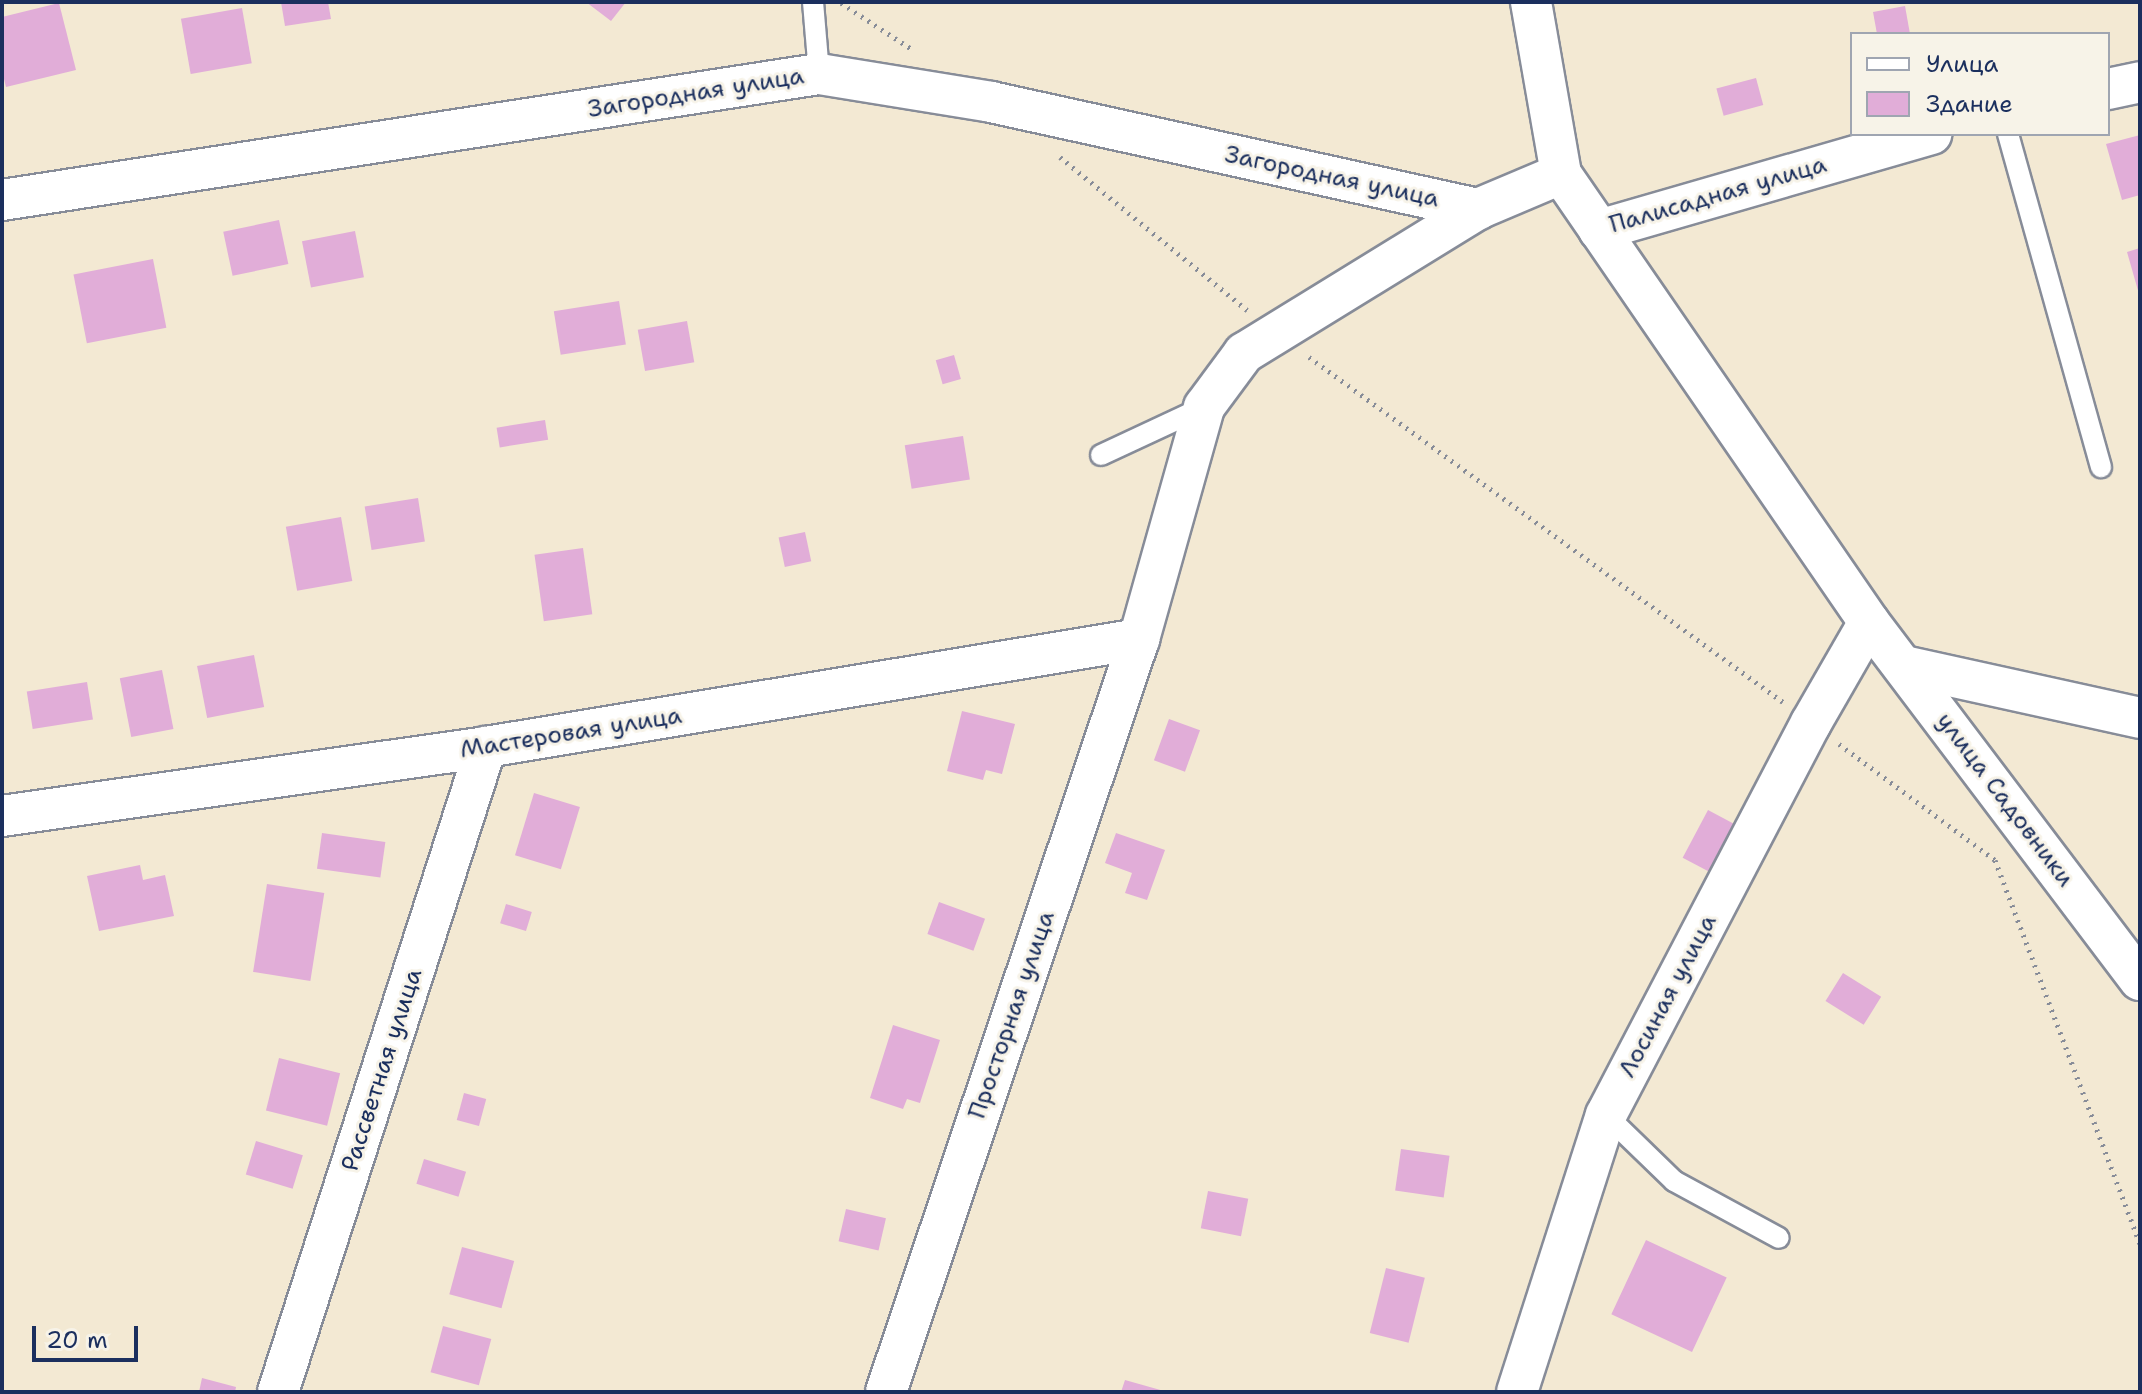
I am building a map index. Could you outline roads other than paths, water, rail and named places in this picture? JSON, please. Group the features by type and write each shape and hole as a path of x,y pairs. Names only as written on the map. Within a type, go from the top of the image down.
{"street":[{"path":"1204,407 1244,353 1478,209 1561,174 1531,2"},
{"name":"Загородная улица","path":"2,200 819,74 991,102 1478,209"},
{"path":"2110,89 2140,82"},
{"name":"Палисадная улица","path":"1599,230 1924,136"},
{"name":"улица Садовники","path":"1561,174 1869,622 2140,980"},
{"name":"Просторная улица","path":"886,1392 1139,639 1204,407"},
{"name":"Лосиная улица","path":"1517,1392 1606,1115 1811,723 1869,622"},
{"name":"Мастеровая улица","path":"2,816 486,747 1139,639"},
{"path":"1904,666 2140,718"},
{"name":"Рассветная улица","path":"278,1392 486,747"}],"lane":[{"path":"813,2 819,74"},
{"path":"2009,136 2101,467"},
{"path":"1101,455 1204,407"},
{"path":"1606,1115 1674,1181 1779,1238"}]}
